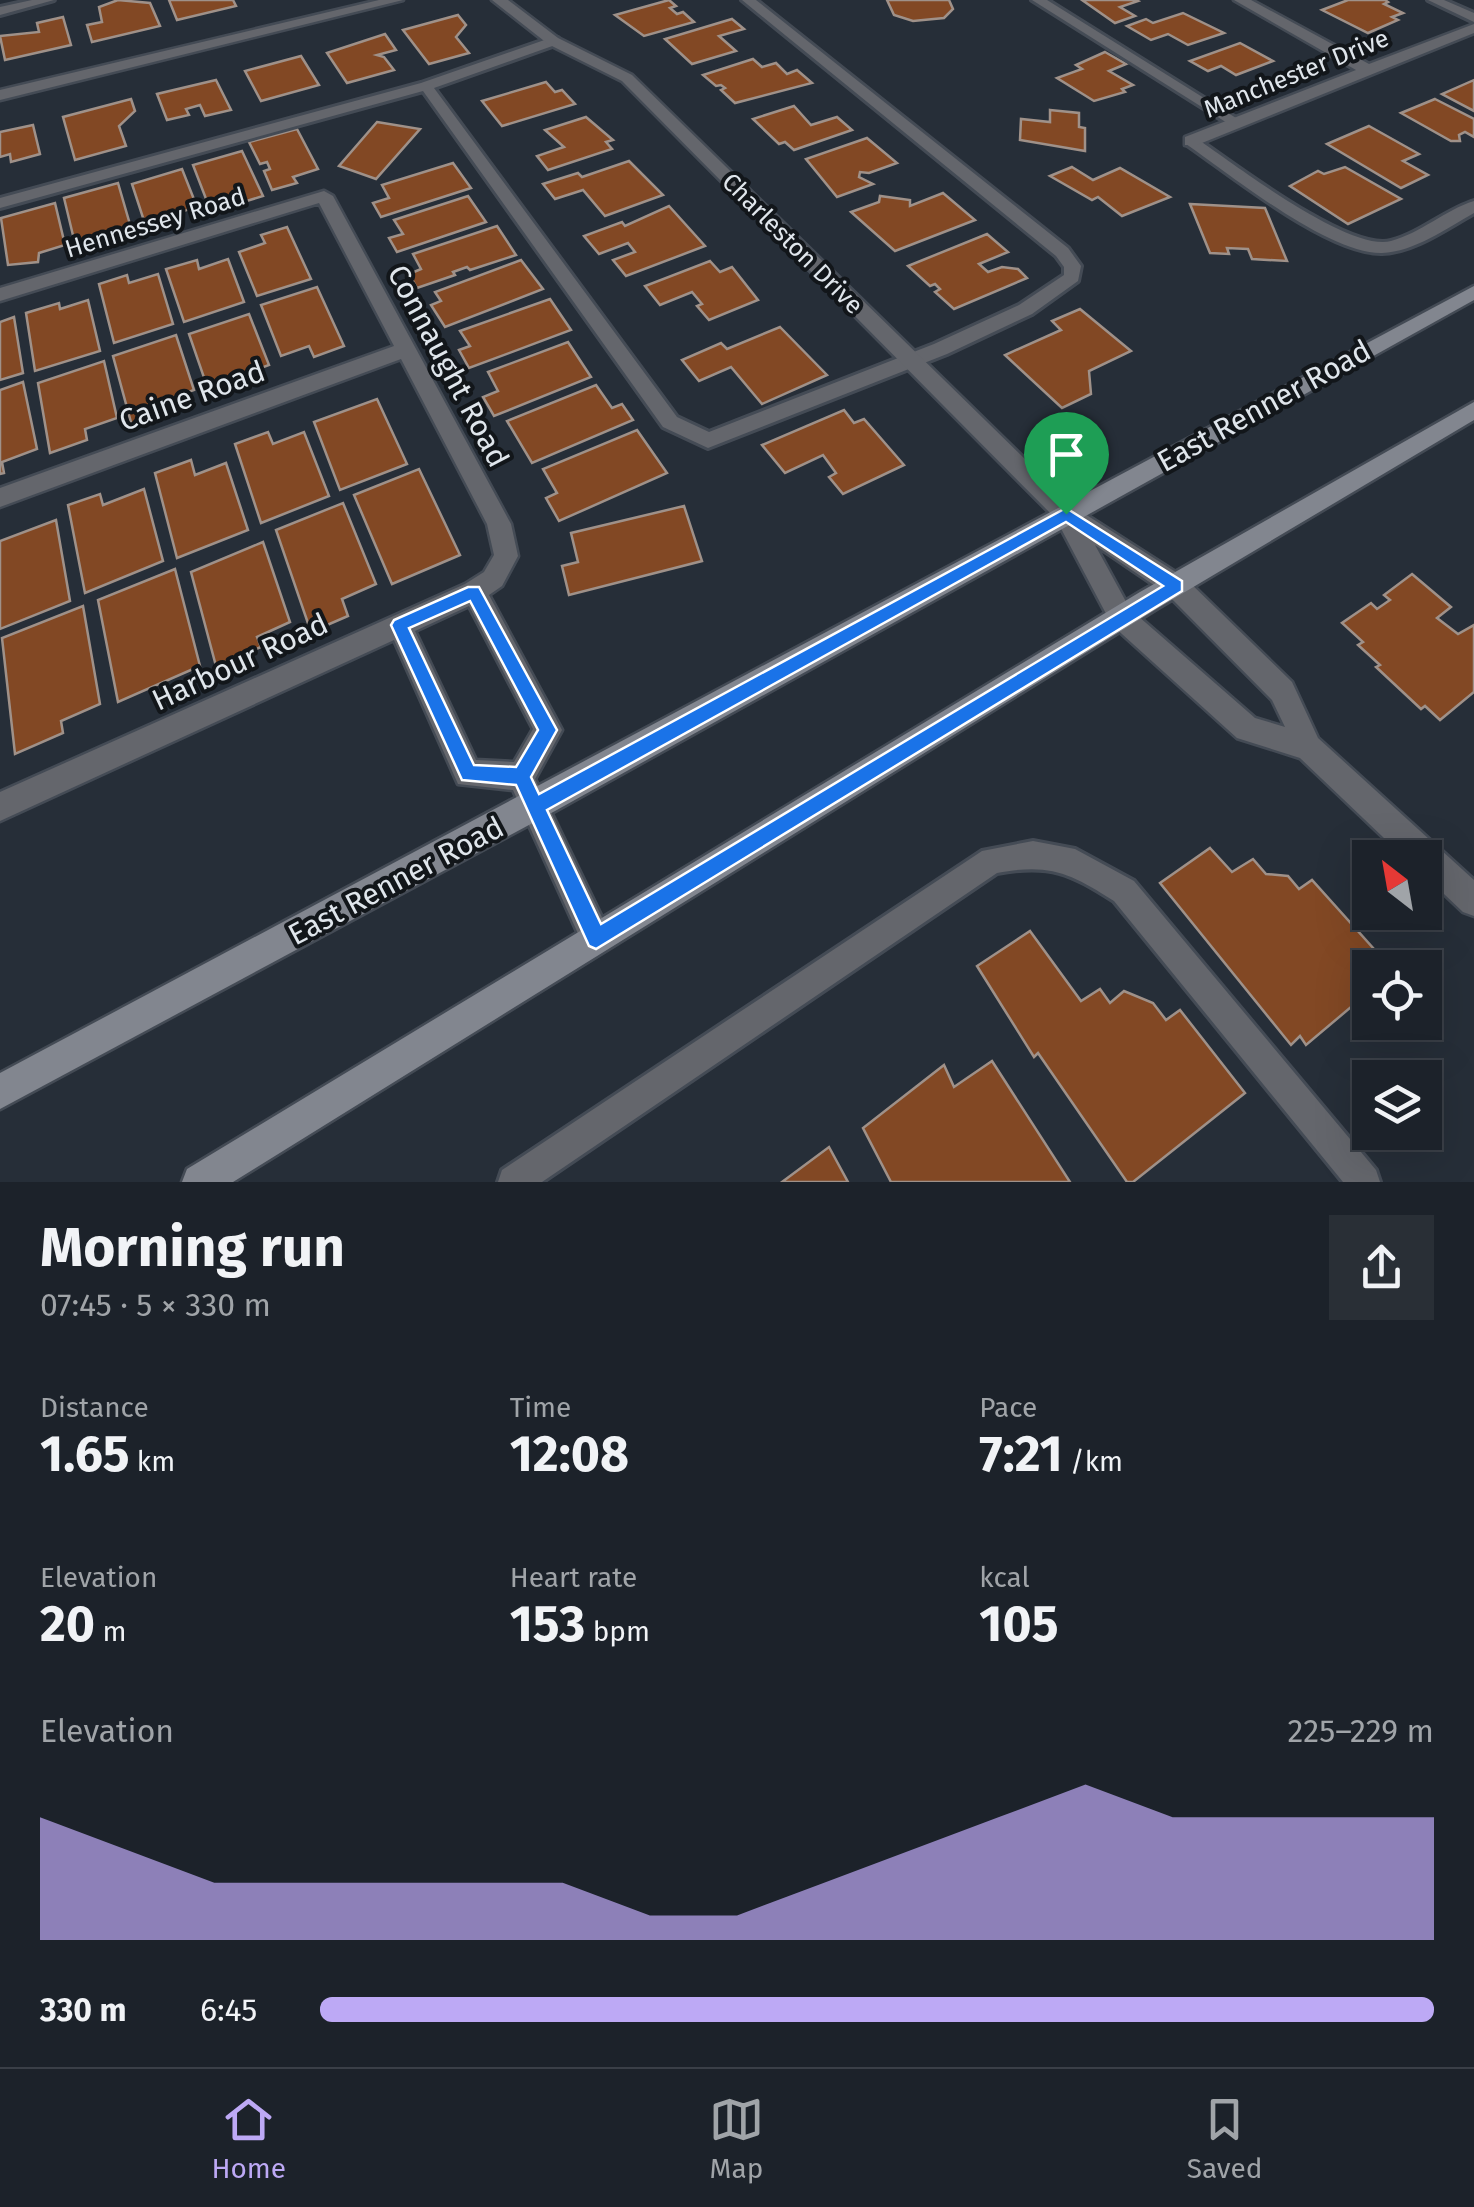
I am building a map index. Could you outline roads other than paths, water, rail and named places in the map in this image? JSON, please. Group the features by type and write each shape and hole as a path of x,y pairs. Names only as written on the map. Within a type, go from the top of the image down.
{"main road":[{"name":"East Renner Road","path":"0,1092 535,806 1474,292"},
{"path":"200,1182 1122,617 1474,410"}],"street":[{"path":"0,95 396,0"},
{"name":"Charleston Drive","path":"499,0 553,41 627,78 1066,514 1176,586 1282,692 1308,747 1474,901"},
{"path":"1240,0 1370,71"},
{"name":"Manchester Drive","path":"1191,142 1474,28"},
{"name":"Hennessey Road","path":"0,295 324,196"},
{"name":"Connaught Road","path":"324,196 499,524 506,556 501,568"},
{"name":"Caine Road","path":"0,498 404,350"},
{"name":"Charleston Drive","path":"1066,514 1122,617 1247,728 1308,747"},
{"name":"Harbour Road","path":"0,807 474,592 501,568"},
{"path":"474,592 548,730 521,776"},
{"path":"400,625 468,774 521,776"},
{"path":"521,776 596,938"}],"lane":[{"path":"0,10 48,0"},
{"path":"426,86 670,422 708,440 913,362 1036,305 1072,276 1072,266 1062,252 748,0"},
{"path":"1038,0 1237,123"},
{"path":"1434,0 1474,18"},
{"path":"0,202 426,86 553,41"},
{"path":"1191,142 1308,219 1364,248 1383,249 1399,243 1474,206"},
{"path":"514,1182 992,861 1034,851 1074,860 1124,891 1364,1182"}]}
